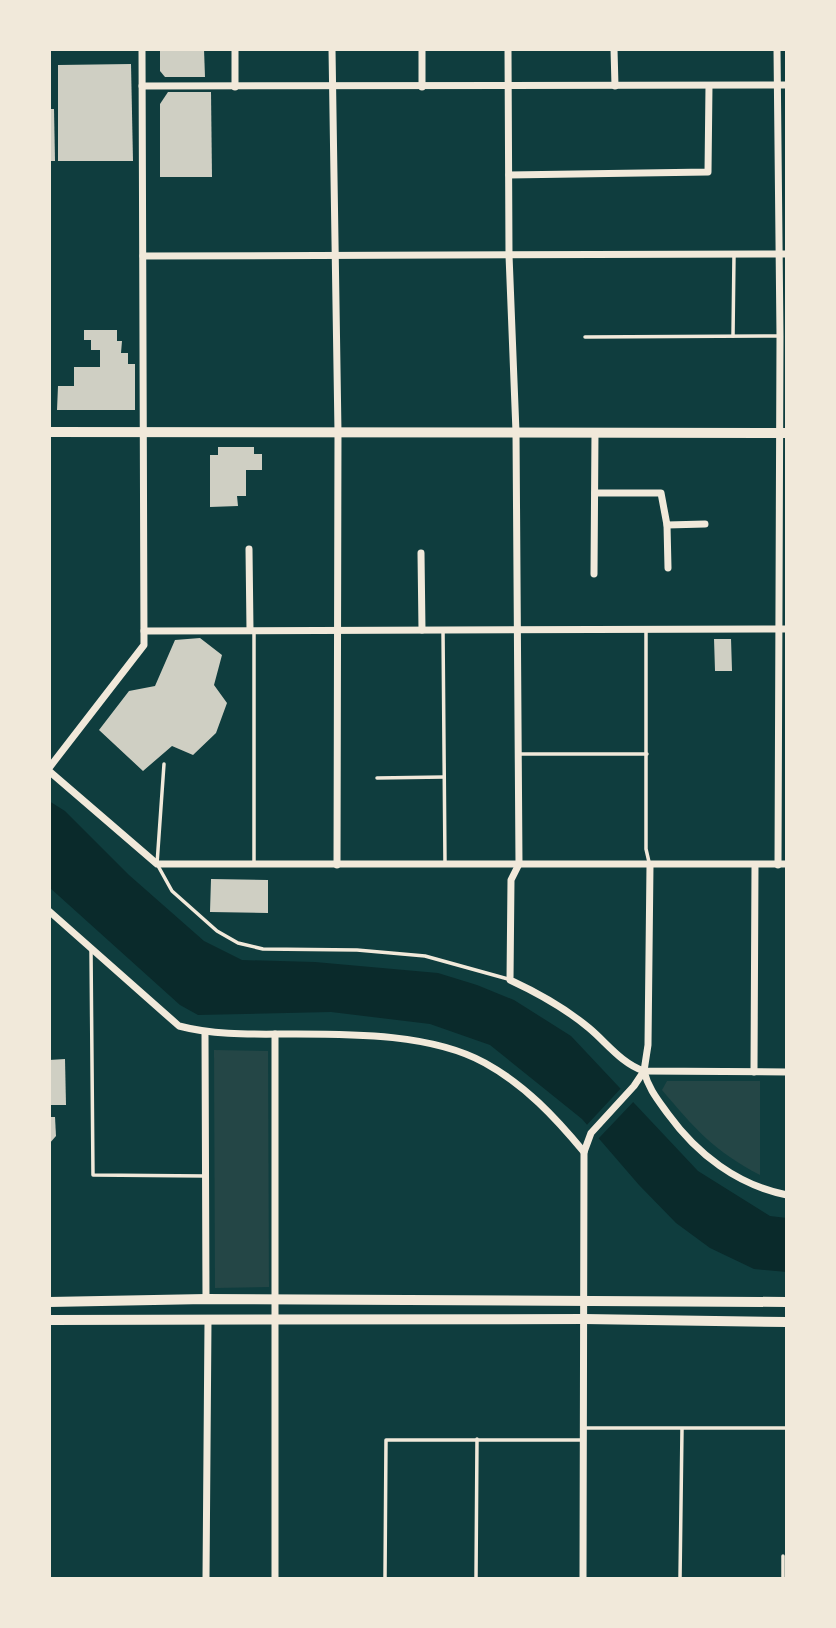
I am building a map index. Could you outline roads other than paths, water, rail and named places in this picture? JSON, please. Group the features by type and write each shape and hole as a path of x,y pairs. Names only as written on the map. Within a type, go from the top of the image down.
{"main road":[{"path":"51,1301 274,1299 787,1302"},
{"path":"51,1321 787,1322"}],"street":[{"path":"142,49 144,645 49,769 157,863 445,865 783,864 783,433 780,337 783,254 777,49"},
{"path":"235,49 235,87"},
{"path":"332,49 338,432 337,864"},
{"path":"422,49 422,87"},
{"path":"508,49 509,255 516,432 519,864 511,880 510,980 545,997 588,1027 630,1066 643,1071 787,1072"},
{"path":"614,49 615,86"},
{"path":"142,86 333,88 787,85"},
{"path":"509,175 708,172 709,86"},
{"path":"143,256 783,254"},
{"path":"49,432 783,433"},
{"path":"594,574 595,432"},
{"path":"595,493 661,493 667,525 668,568"},
{"path":"667,525 705,524"},
{"path":"249,549 252,630"},
{"path":"421,553 422,630"},
{"path":"144,631 783,629"},
{"path":"583,1579 584,1152 591,1133 634,1086 643,1071 648,1045 650,864"},
{"path":"754,1072 755,864"},
{"path":"49,911 179,1026 205,1033 352,1034 416,1041 484,1062 523,1088 554,1115 584,1152"},
{"path":"205,1033 206,1299"},
{"path":"275,1034 275,1579"},
{"path":"643,1071 648,1086 682,1134 706,1157 738,1177 787,1195"},
{"path":"206,1579 208,1321"}],"lane":[{"path":"733,337 734,254"},
{"path":"585,337 780,337"},
{"path":"252,630 254,864"},
{"path":"443,630 445,865"},
{"path":"646,630 646,849 650,864"},
{"path":"518,754 647,754"},
{"path":"164,764 157,863 172,891 217,931 238,943 263,949 357,950 425,956 510,980"},
{"path":"377,778 444,777"},
{"path":"92,949 93,1175 205,1176"},
{"path":"584,1428 787,1428"},
{"path":"680,1579 682,1429"},
{"path":"476,1579 477,1439"},
{"path":"385,1579 386,1440 584,1440"},
{"path":"783,1556 783,1579"}]}
